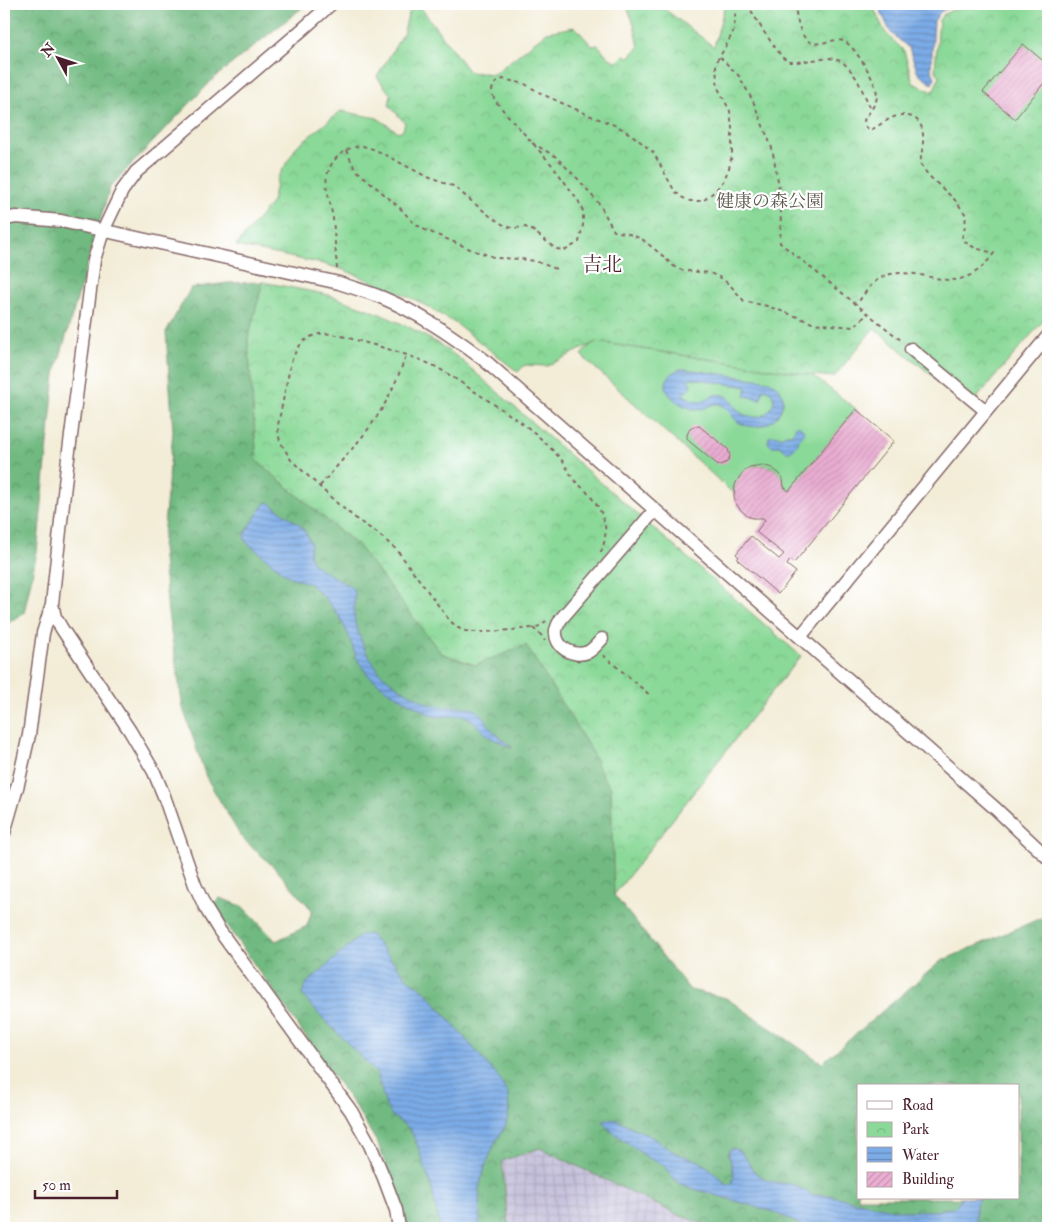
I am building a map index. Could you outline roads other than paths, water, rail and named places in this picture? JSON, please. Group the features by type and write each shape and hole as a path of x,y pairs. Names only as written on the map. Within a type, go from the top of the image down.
{"street":[{"path":"4,833 30,735 43,633 52,604 67,466 94,260 103,231 122,191 136,172 331,4"},
{"path":"4,219 16,217 61,221 339,283 382,297 417,314 450,334 482,359 800,637 996,809 1048,858"},
{"path":"800,637 1048,336"},
{"path":"911,349 986,411"},
{"path":"602,638 592,650 576,654 569,652 561,646 556,637 556,630 561,619 655,510"},
{"path":"52,604 55,617 62,629 130,731 154,772 195,885 205,907 219,930 351,1111 370,1145 396,1210 399,1228"}],"water":[{"path":"877,4 956,4 940,12 934,21 931,69 935,77 932,84 918,73 909,48 891,33"},
{"path":"679,369 685,369 769,381 775,384 781,392 783,402 777,416 766,424 760,426 745,425 738,422 725,407 719,404 713,404 698,410 679,403 672,398 666,386 667,380","holes":["690,378 747,387 745,396 761,399 763,389 772,394 774,399 768,412 758,417 749,416 739,411 728,398 720,394 698,401 683,395 690,387 691,383 688,380"]},
{"path":"799,425 804,433 799,438 798,444 791,451 786,451 779,446 772,446 768,443 769,437 774,435 781,437 786,434 792,434 796,426"},
{"path":"268,502 300,525 306,533 311,544 309,554 313,563 350,586 355,592 355,623 365,650 380,673 398,687 430,705 466,707 476,710 483,716 492,730 513,748 489,737 472,720 463,715 438,717 429,714 387,690 368,675 357,659 339,616 325,598 310,584 288,576 246,542 244,535 264,504"},
{"path":"370,934 408,979 424,990 499,1078 508,1095 509,1111 506,1125 496,1141 486,1164 479,1188 480,1228 440,1228 431,1185 416,1141 409,1128 392,1116 386,1106 377,1074 312,1007 302,994 306,984 361,935"},
{"path":"606,1119 617,1120 650,1136 677,1154 699,1161 713,1171 727,1185 732,1183 734,1175 729,1150 734,1148 741,1152 756,1173 768,1181 790,1184 811,1195 829,1195 902,1211 936,1211 955,1207 960,1200 978,1200 976,1205 976,1222 981,1228 804,1228 774,1212 678,1183 663,1165 648,1158 610,1130 603,1122"}],"district":[{"name":"吉北","path":"602,264"}],"park label":[{"name":"健康の森公園","path":"770,201"}]}
